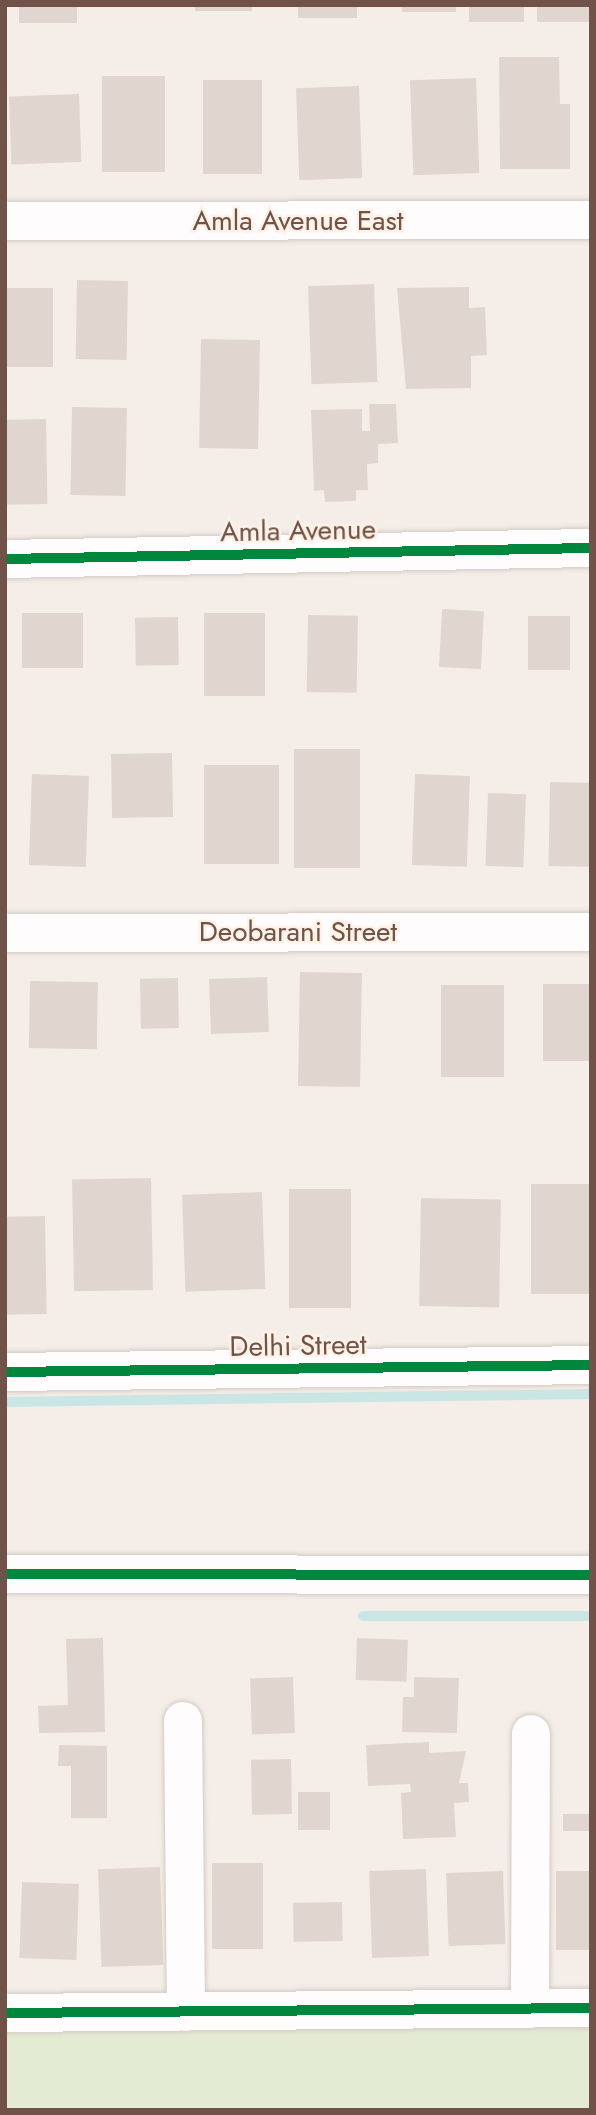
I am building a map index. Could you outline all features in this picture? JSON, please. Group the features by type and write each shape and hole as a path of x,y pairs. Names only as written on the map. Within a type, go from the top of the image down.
{"street":[{"name":"Amla Avenue East","path":"5,221 591,220"},
{"name":"Amla Avenue","path":"5,559 591,548"},
{"name":"Deobarani Street","path":"5,933 591,932"},
{"name":"Delhi Street","path":"5,1372 591,1366"},
{"path":"5,1574 591,1574"},
{"path":"183,1721 186,2012"},
{"path":"530,2009 531,1734"},
{"path":"5,2013 591,2008"}],"green space":[{"path":"5,2023 591,2023 591,2110 5,2110"}],"building":[{"path":"19,5 77,5 77,23 19,23"},
{"path":"195,5 252,5 252,11 195,11"},
{"path":"298,5 357,5 357,18 298,18"},
{"path":"402,5 456,5 456,12 402,12"},
{"path":"469,5 524,5 524,22 469,22"},
{"path":"537,5 591,5 591,22 537,22"},
{"path":"499,57 559,57 560,104 570,104 570,169 500,169"},
{"path":"102,76 165,76 165,172 102,172"},
{"path":"476,78 479,173 413,175 410,80"},
{"path":"203,80 262,80 262,174 203,174"},
{"path":"359,86 362,178 299,180 296,88"},
{"path":"79,94 81,162 11,164 9,96"},
{"path":"77,280 128,281 127,360 76,359"},
{"path":"374,284 377,382 311,384 308,286"},
{"path":"469,287 469,308 485,307 487,355 471,356 471,388 406,389 397,288"},
{"path":"5,288 53,288 53,367 5,367"},
{"path":"201,339 260,340 258,449 199,448"},
{"path":"369,404 396,404 398,443 378,444 378,463 367,464 368,490 356,490 356,501 325,502 324,490 314,491 311,410 362,409 362,431 370,431"},
{"path":"72,407 127,408 125,496 70,495"},
{"path":"46,419 47,504 6,505 5,420"},
{"path":"442,609 484,611 481,669 439,667"},
{"path":"22,613 83,613 83,668 22,668"},
{"path":"204,613 265,613 265,696 204,696"},
{"path":"308,615 358,616 357,693 307,692"},
{"path":"528,616 570,616 570,670 528,670"},
{"path":"178,617 179,665 136,666 135,618"},
{"path":"294,749 360,749 360,868 294,868"},
{"path":"172,753 173,817 112,818 111,754"},
{"path":"204,765 279,765 279,864 204,864"},
{"path":"32,774 89,776 86,867 29,865"},
{"path":"415,774 470,776 467,867 412,865"},
{"path":"550,782 591,783 590,867 549,866"},
{"path":"488,793 526,794 523,867 485,866"},
{"path":"300,972 362,973 360,1087 298,1086"},
{"path":"267,977 269,1032 211,1034 209,979"},
{"path":"178,978 179,1028 141,1029 140,979"},
{"path":"30,981 98,982 97,1049 29,1048"},
{"path":"543,984 591,984 591,1061 543,1061"},
{"path":"441,985 504,985 504,1077 441,1077"},
{"path":"151,1178 153,1290 74,1291 72,1179"},
{"path":"531,1184 589,1184 589,1294 531,1294"},
{"path":"289,1189 351,1189 351,1308 289,1308"},
{"path":"262,1192 265,1289 185,1292 182,1195"},
{"path":"421,1198 501,1199 499,1307 419,1306"},
{"path":"45,1216 47,1314 7,1315 5,1217"},
{"path":"103,1638 105,1732 39,1733 38,1706 68,1705 66,1639"},
{"path":"357,1638 408,1640 407,1682 356,1680"},
{"path":"293,1677 295,1733 252,1734 250,1679"},
{"path":"414,1677 459,1678 457,1733 402,1732 403,1697 414,1697"},
{"path":"429,1742 429,1753 466,1751 459,1783 468,1783 469,1802 454,1803 456,1837 403,1839 401,1793 411,1792 410,1784 368,1786 366,1745"},
{"path":"59,1745 107,1746 107,1818 71,1818 71,1766 58,1766"},
{"path":"291,1759 292,1814 252,1815 251,1760"},
{"path":"298,1792 330,1792 330,1830 298,1830"},
{"path":"563,1814 591,1814 591,1831 563,1831"},
{"path":"212,1863 263,1863 263,1949 212,1949"},
{"path":"160,1867 163,1965 101,1967 98,1869"},
{"path":"426,1869 429,1956 372,1958 369,1871"},
{"path":"503,1871 506,1944 449,1946 446,1873"},
{"path":"556,1871 591,1871 591,1950 556,1950"},
{"path":"22,1882 79,1884 76,1960 19,1958"},
{"path":"342,1902 343,1941 294,1942 293,1903"}],"waterway":[{"path":"5,1402 591,1394"},
{"path":"363,1616 591,1616"}],"cycle path":[{"path":"5,559 591,548"},
{"path":"5,1372 591,1365"},
{"path":"5,1574 591,1575"},
{"path":"5,2013 591,2008"}]}
